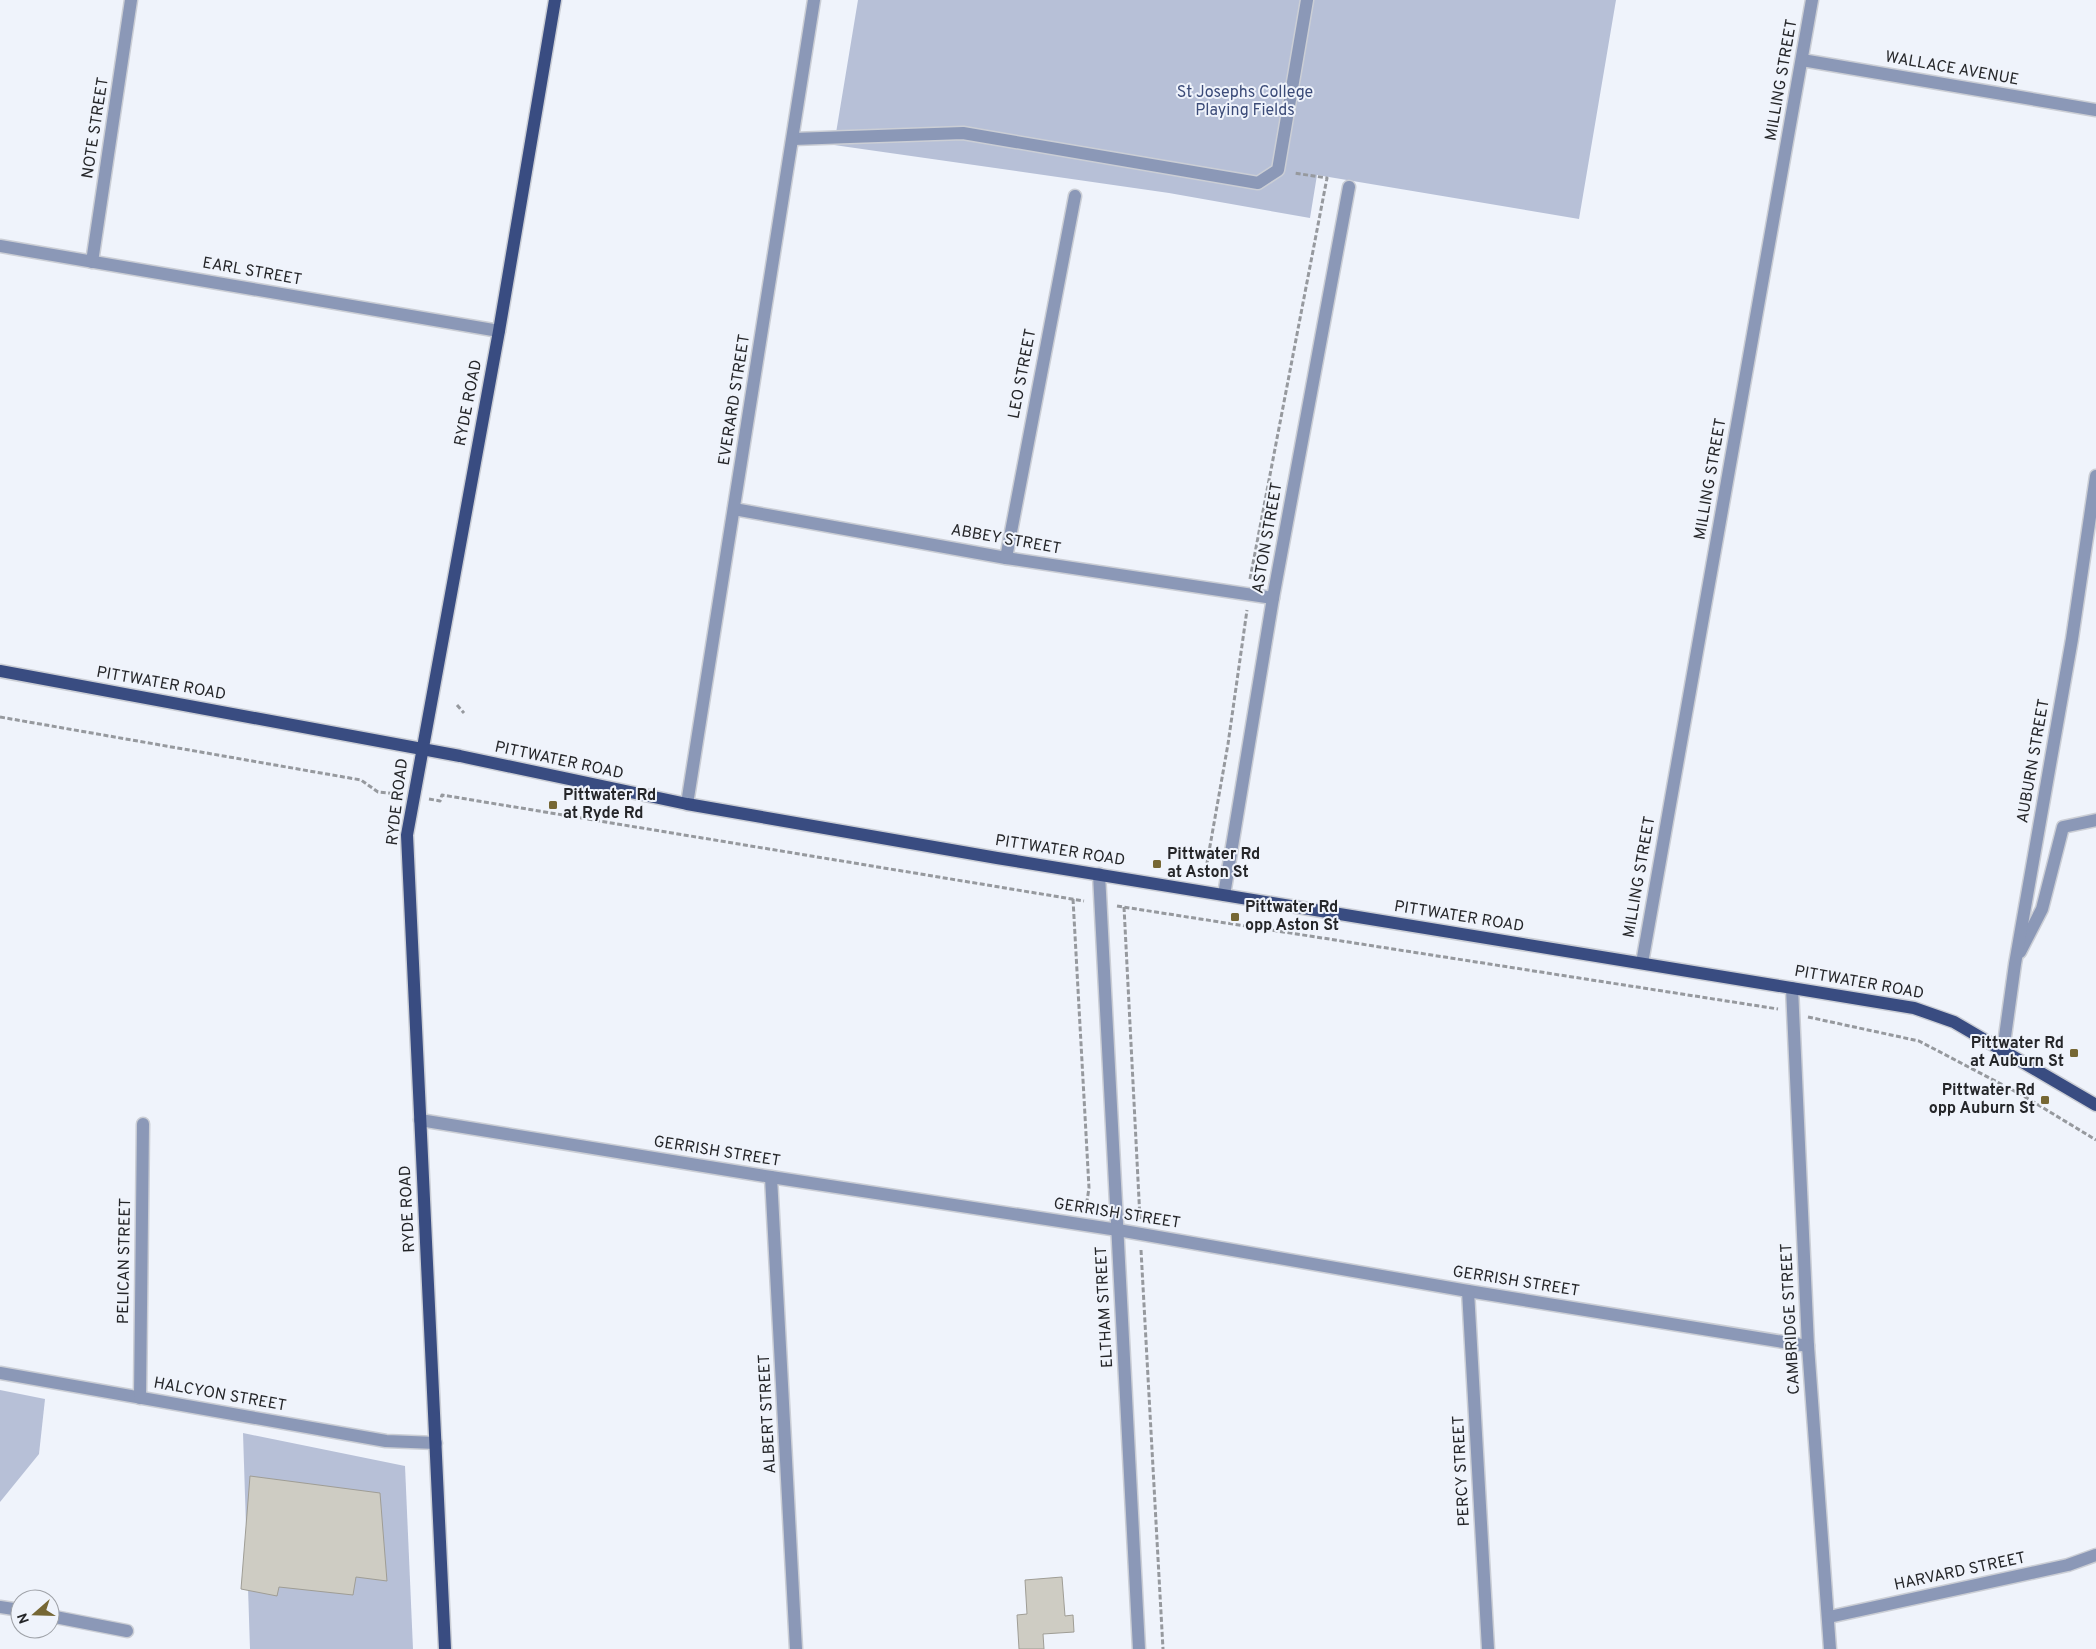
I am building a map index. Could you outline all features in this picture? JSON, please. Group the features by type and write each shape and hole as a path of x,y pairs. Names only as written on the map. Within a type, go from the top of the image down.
{"main road":[{"name":"RYDE ROAD","path":"445,1649 407,836 421,750 434,693 499,331 556,0"},
{"name":"PITTWATER ROAD","path":"0,671 421,750 687,804 1224,895 1914,1008 1954,1022 2096,1104"}],"street":[{"name":"NOTE STREET","path":"92,262 131,0"},
{"name":"EVERARD STREET","path":"687,804 814,0"},
{"path":"793,139 963,133 1258,183 1278,170 1307,0"},
{"name":"MILLING STREET","path":"1642,963 1812,0"},
{"name":"WALLACE AVENUE","path":"1802,60 2096,110"},
{"name":"ASTON STREET","path":"1224,895 1273,598 1349,187"},
{"name":"LEO STREET","path":"1006,558 1075,196"},
{"name":"EARL STREET","path":"0,246 499,331"},
{"name":"AUBURN STREET","path":"2003,1051 2015,964 2072,639 2096,476"},
{"name":"ABBEY STREET","path":"734,508 1006,558 1273,598"},
{"path":"2015,964 2042,909 2063,827 2096,820"},
{"name":"ELTHAM STREET","path":"1099,874 1139,1649"},
{"name":"CAMBRIDGE STREET","path":"1792,988 1808,1346 1830,1649"},
{"name":"GERRISH STREET","path":"420,1120 772,1177 1118,1230 1468,1291 1808,1346"},
{"name":"PELICAN STREET","path":"140,1398 143,1124"},
{"name":"ALBERT STREET","path":"772,1177 796,1649"},
{"name":"PERCY STREET","path":"1468,1291 1488,1649"},
{"name":"HALCYON STREET","path":"0,1373 386,1441 436,1443"},
{"name":"HARVARD STREET","path":"1829,1617 2068,1565 2096,1555"},
{"path":"60,1618 127,1631"}],"path":[{"path":"1208,863 1247,622 1248,594 1327,178 1278,170"},
{"path":"458,706 464,713"},
{"path":"0,717 361,780 378,792"},
{"path":"442,795 1075,900 1089,1188 1087,1201"},
{"path":"1163,1649 1124,907 1771,1008"},
{"path":"1818,1019 1919,1041 2022,1095 2096,1140"}],"green space":[{"name":"St Josephs College Playing Fields","path":"858,0 1616,0 1579,219 1317,175 1310,218 1169,193 834,145"},
{"path":"0,1390 45,1399 39,1454 0,1502"},
{"path":"243,1433 405,1466 413,1649 250,1649"}],"building":[{"path":"250,1476 380,1493 387,1581 356,1577 353,1595 279,1587 277,1596 241,1589"},
{"path":"1062,1577 1065,1616 1073,1615 1074,1632 1043,1634 1044,1649 1019,1649 1017,1615 1027,1614 1025,1580"}],"place":[{"name":"Pittwater Rd at Ryde Rd","path":"553,805"},
{"name":"Pittwater Rd at Aston St","path":"1157,864"},
{"name":"Pittwater Rd opp Aston St","path":"1235,917"},
{"name":"Pittwater Rd at Auburn St","path":"2074,1053"},
{"name":"Pittwater Rd opp Auburn St","path":"2045,1100"}]}
